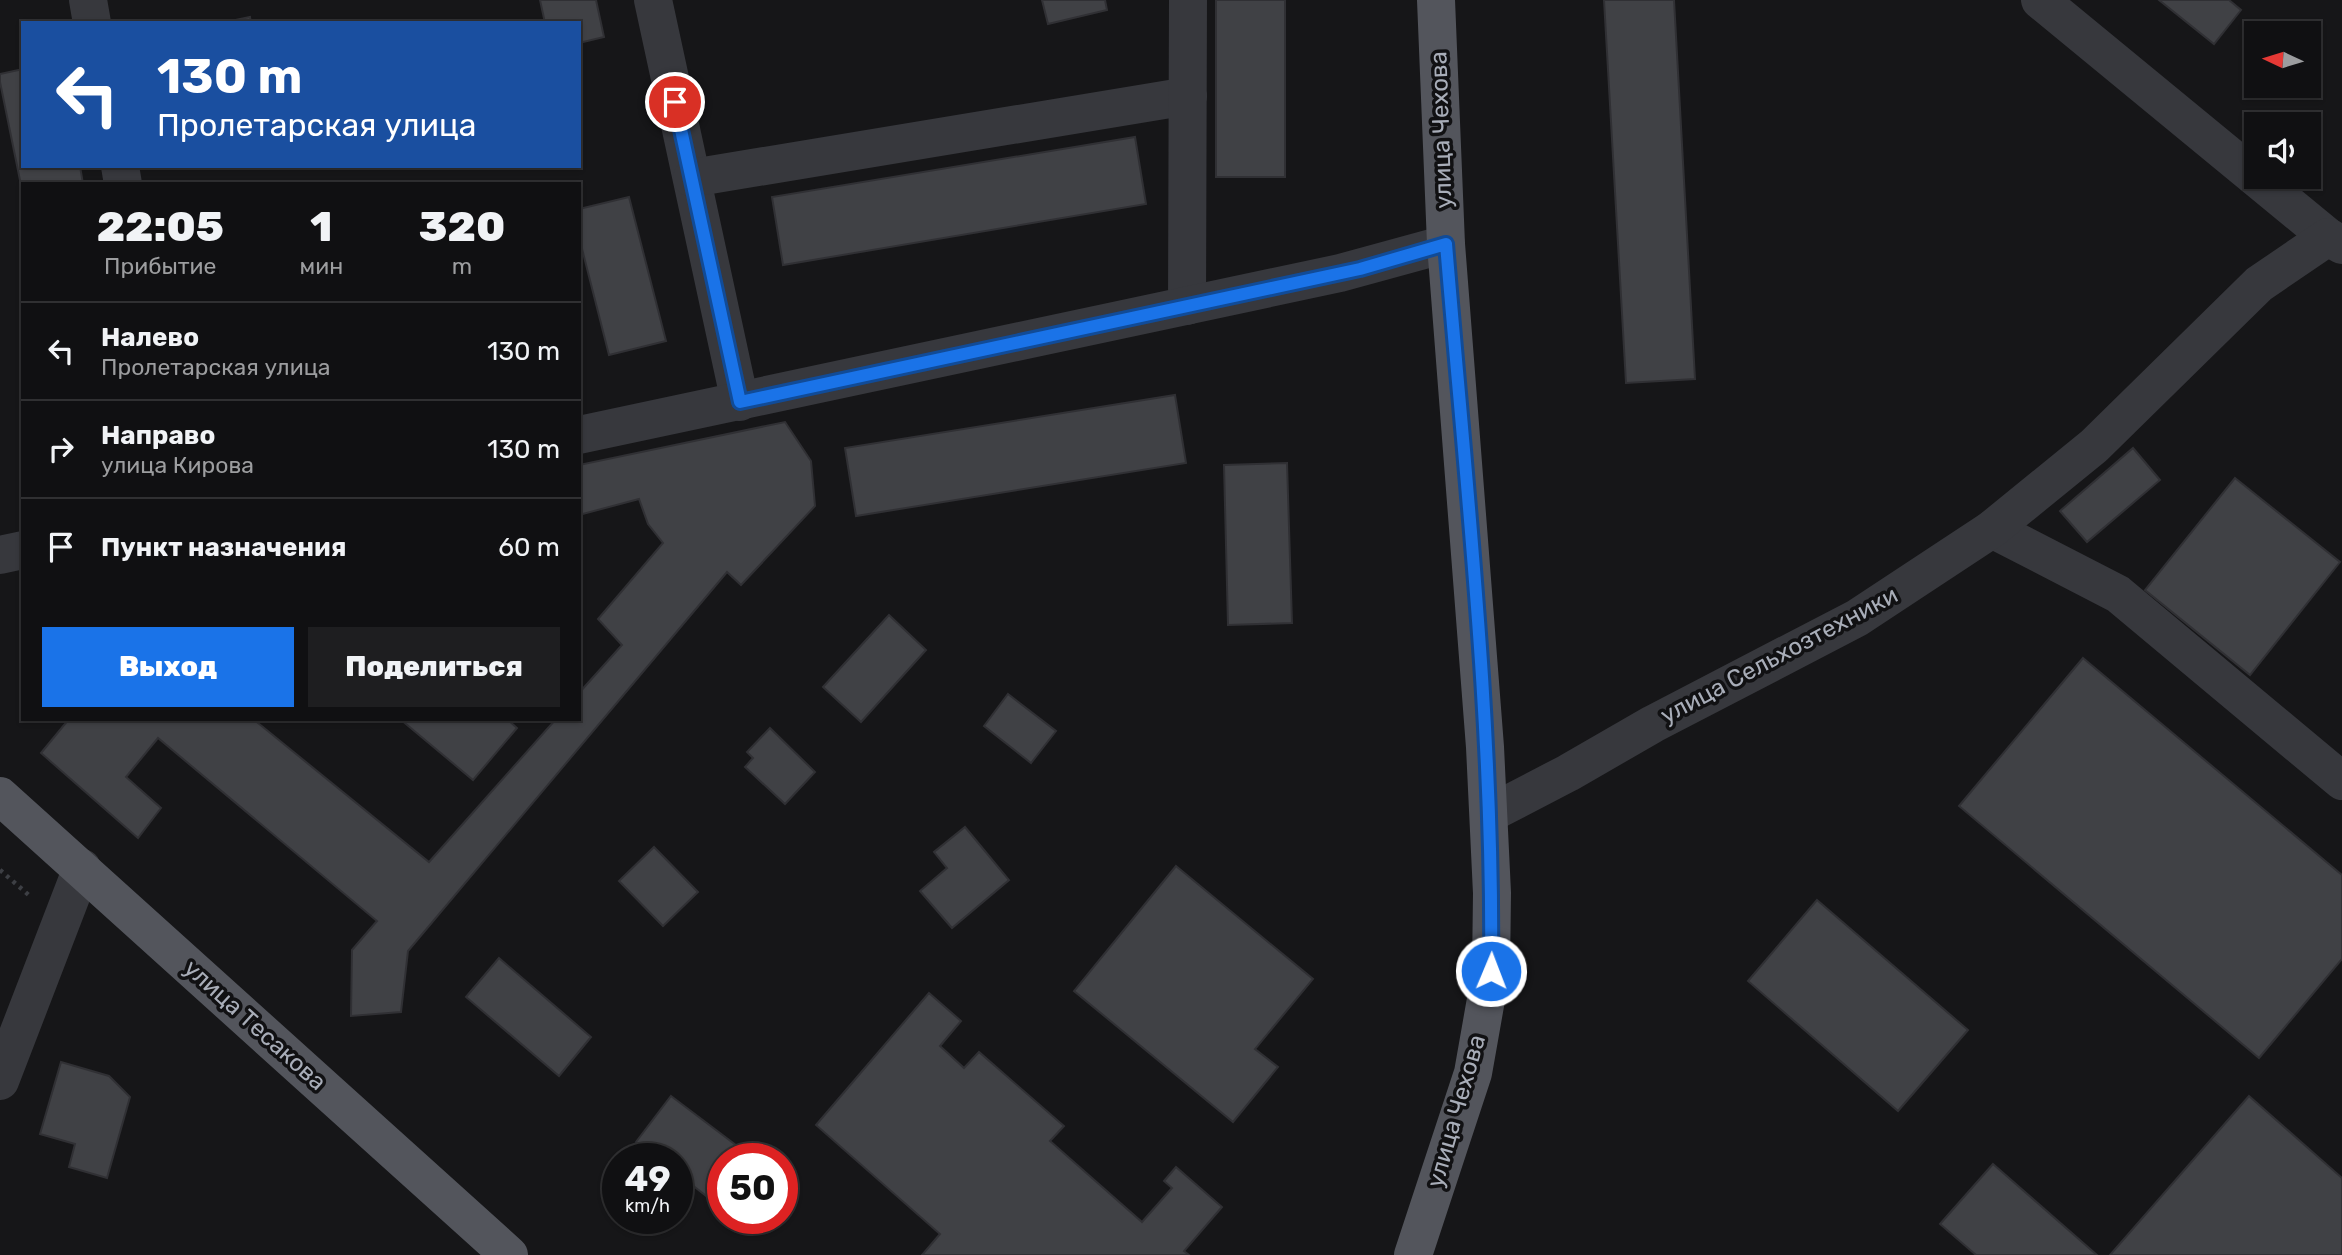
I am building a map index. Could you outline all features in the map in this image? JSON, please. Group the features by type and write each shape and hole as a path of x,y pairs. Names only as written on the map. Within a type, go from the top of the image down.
{"main road":[{"name":"улица Чехова","path":"1413,1255 1473,1073 1491,971 1489,814 1446,244 1436,0"},
{"name":"улица Тесакова","path":"0,796 509,1255"}],"street":[{"path":"88,0 92,21"},
{"path":"653,0 740,402"},
{"path":"1188,0 1188,306"},
{"path":"2040,0 2335,241"},
{"path":"692,178 1188,96"},
{"name":"улица Сельхозтехники","path":"1489,814 1568,774 1653,724 1857,618 1992,529 2094,446 2259,284 2335,241"},
{"path":"581,435 1360,269 1446,244"},
{"path":"1992,529 2118,594 2342,780"},
{"path":"0,555 21,550"},
{"path":"0,1082 82,868"}],"building":[{"path":"540,0 596,0 604,37 581,43 581,21 545,21"},
{"path":"1042,0 1105,0 1107,10 1048,24"},
{"path":"1216,0 1285,0 1285,177 1216,177"},
{"path":"1604,0 1674,0 1695,379 1626,383"},
{"path":"2159,0 2229,0 2241,10 2214,44"},
{"path":"250,17 251,21 231,21"},
{"path":"21,69 21,168 80,168 83,182 21,182 21,185 0,74"},
{"path":"1135,137 1146,204 783,265 772,197"},
{"path":"629,197 666,341 609,355 581,245 581,209"},
{"path":"1175,395 1186,463 856,516 845,448"},
{"path":"785,422 811,461 815,506 741,585 727,572 408,951 401,1012 351,1016 352,950 377,921 158,738 126,777 161,808 138,838 41,753 67,721 255,721 429,862 554,721 581,721 581,691 622,645 598,619 663,543 648,524 639,499 581,514 581,465"},
{"path":"2133,448 2160,480 2087,542 2060,511"},
{"path":"1287,463 1292,623 1228,625 1224,465"},
{"path":"2235,478 2340,562 2250,675 2145,590"},
{"path":"889,615 926,650 861,722 823,687"},
{"path":"2083,658 2342,875 2342,959 2259,1058 1959,806"},
{"path":"1008,694 1056,731 1031,763 984,726"},
{"path":"402,721 509,721 517,728 473,780"},
{"path":"770,728 815,772 785,804 745,767 753,758 747,752"},
{"path":"965,827 1009,880 952,928 920,891 947,868 934,852"},
{"path":"654,847 698,892 663,926 619,881"},
{"path":"1176,866 1313,979 1255,1049 1278,1067 1233,1122 1074,991"},
{"path":"1817,900 1968,1030 1898,1111 1748,981"},
{"path":"499,958 591,1037 559,1076 466,997"},
{"path":"929,993 961,1021 940,1046 964,1068 979,1052 1064,1126 1050,1141 1142,1222 1172,1188 1164,1181 1176,1167 1222,1207 1184,1251 1189,1255 922,1255 940,1234 816,1125"},
{"path":"61,1062 109,1076 130,1097 107,1178 69,1167 75,1144 40,1134"},
{"path":"671,1096 733,1143 707,1143 707,1197 693,1186 693,1143 636,1142"},
{"path":"2249,1096 2342,1178 2342,1255 2110,1255"},
{"path":"1993,1164 2097,1255 1976,1255 1940,1224"}],"route":[{"path":"675,102 740,402 1360,269 1446,244 1485,747 1492,893 1491,971"}]}
